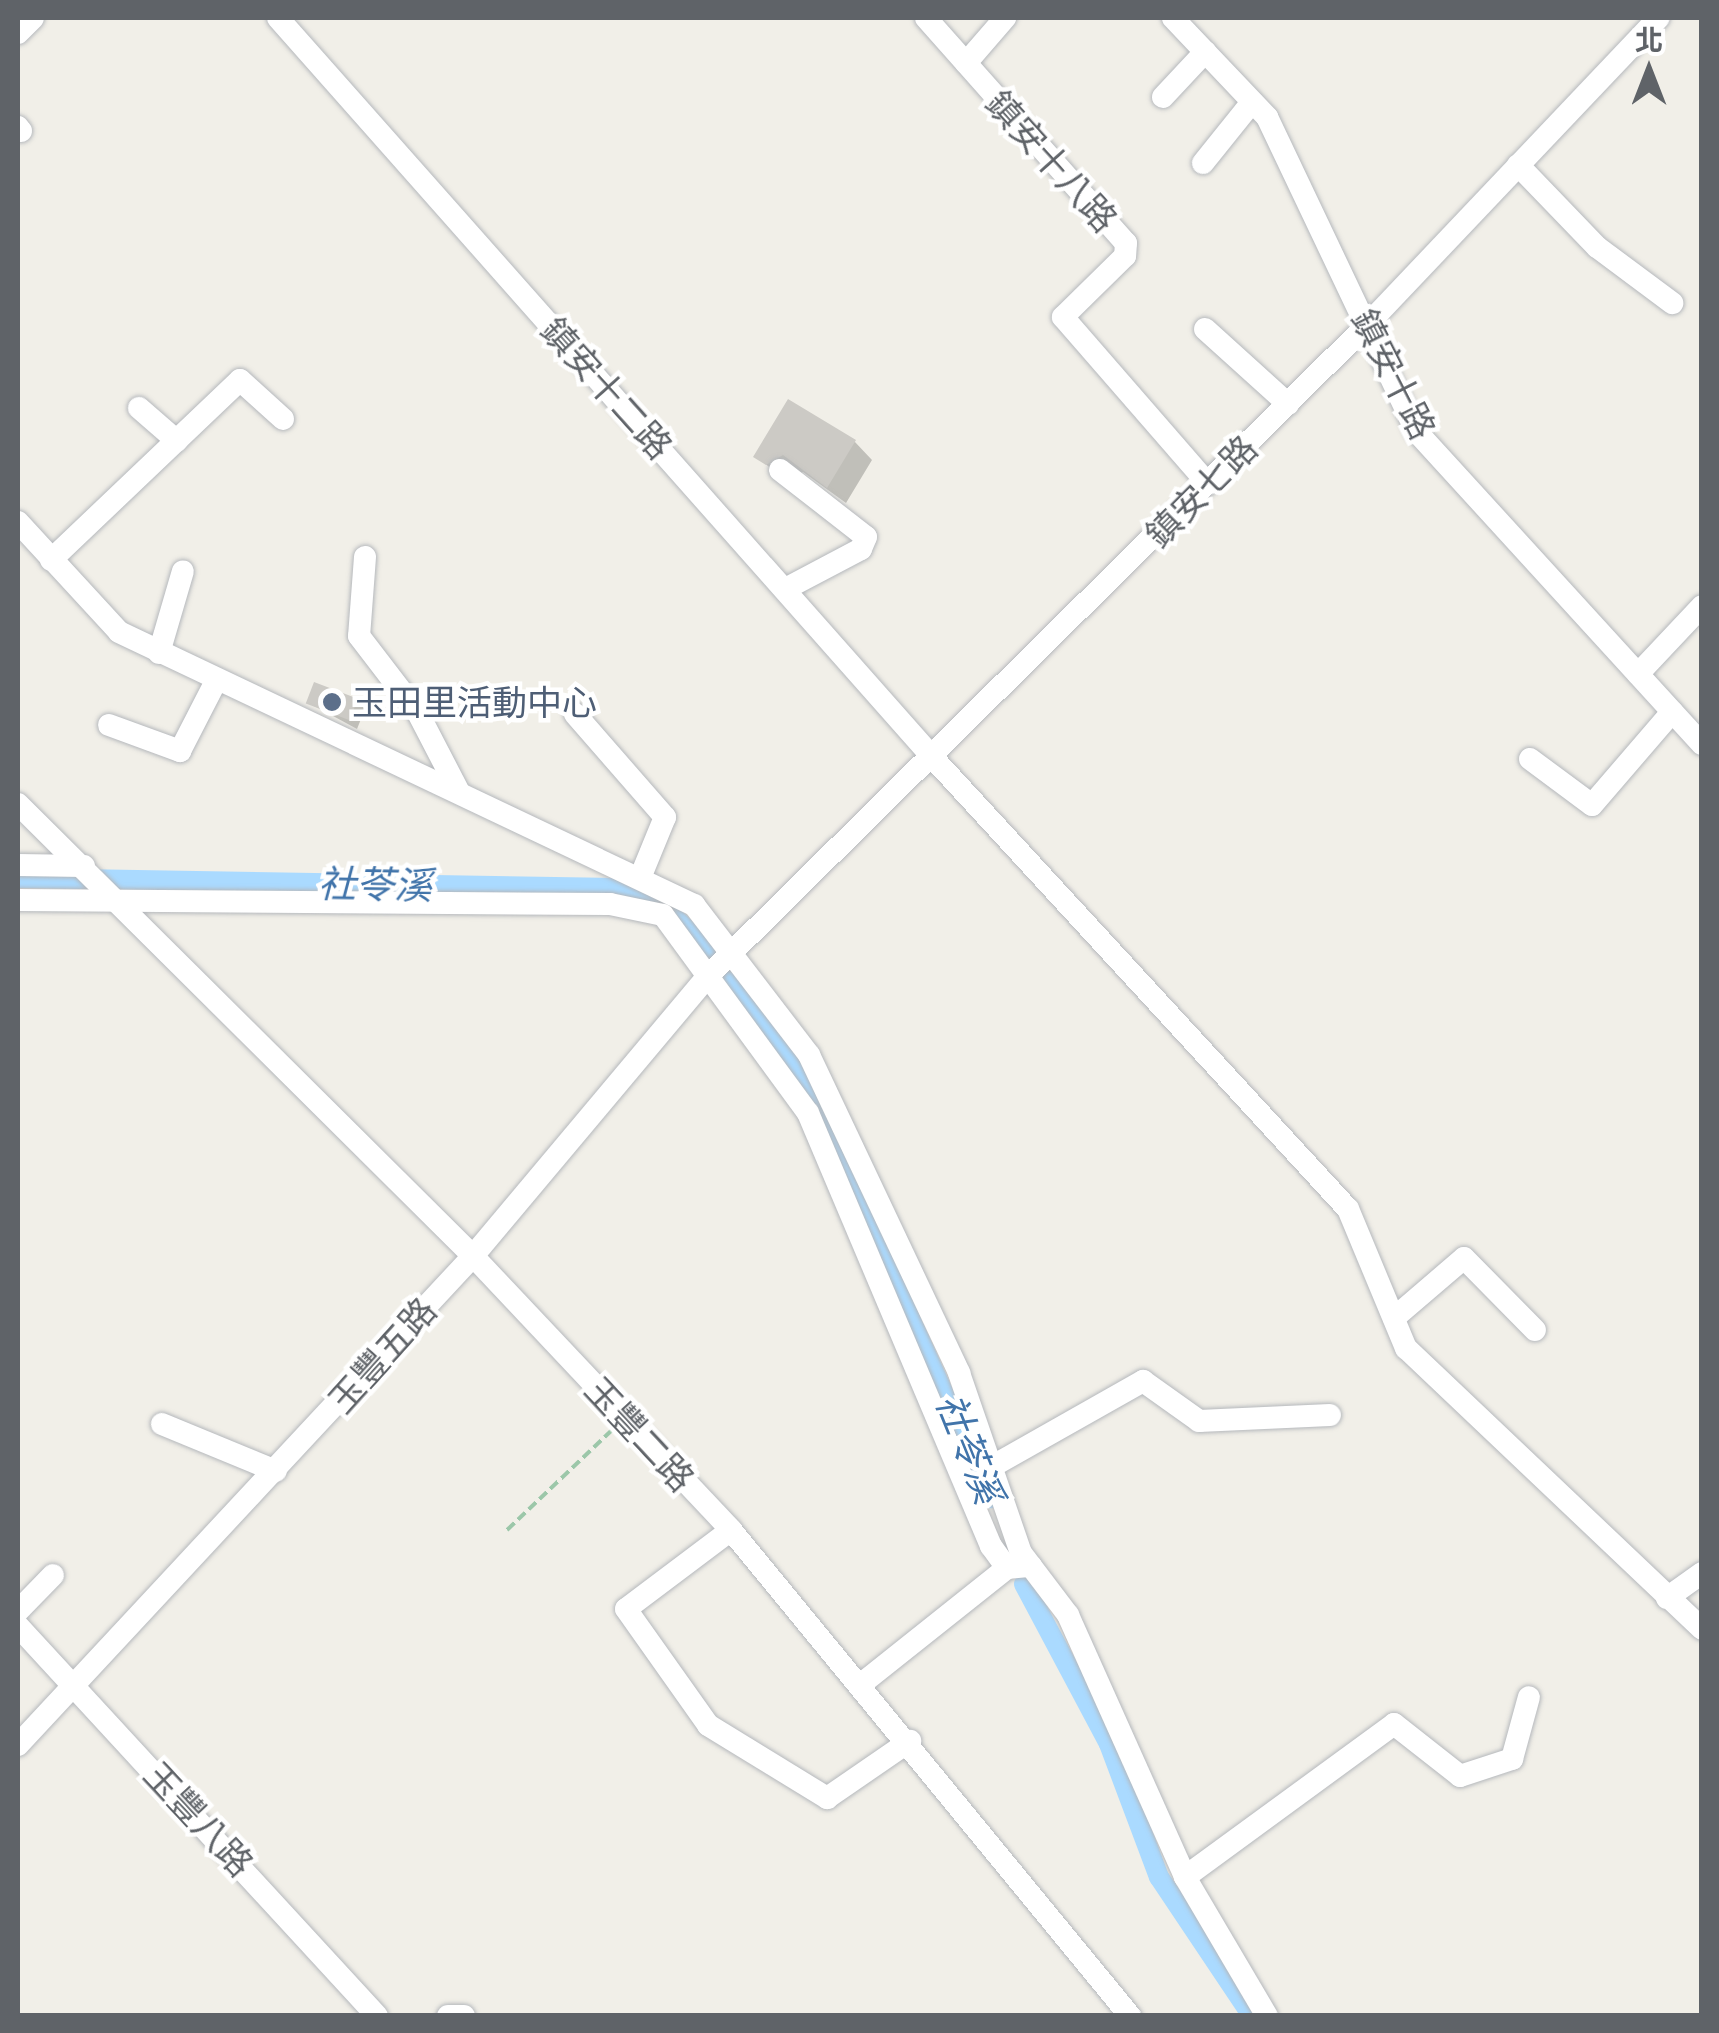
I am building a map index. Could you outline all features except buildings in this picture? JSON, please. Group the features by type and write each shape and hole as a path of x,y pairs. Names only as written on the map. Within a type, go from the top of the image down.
{"street":[{"path":"18,33 33,18"},
{"name":"鎮安十二路","path":"278,18 934,759 1348,1209 1406,1348 1702,1629"},
{"name":"鎮安十八路","path":"926,18 1126,244 1125,256 1063,316 1208,484"},
{"path":"966,64 1005,18"},
{"name":"鎮安十路","path":"1173,18 1252,102 1368,324 1416,430 1702,744"},
{"name":"鎮安七路","path":"733,953 934,759 1368,324 1658,18"},
{"path":"1163,97 1205,52"},
{"path":"1203,163 1252,102"},
{"path":"1518,165 1597,247 1672,303"},
{"path":"1205,328 1288,404"},
{"path":"51,560 240,380 282,419"},
{"path":"139,408 176,441"},
{"path":"780,470 866,537 860,549 785,589"},
{"path":"18,522 119,632 216,681 642,873 694,905 809,1056 866,1168 1031,1566 1098,1675 1185,1877 1266,2016"},
{"path":"364,557 359,636 418,713 459,792"},
{"path":"160,652 183,571"},
{"path":"1638,674 1702,606"},
{"path":"110,725 180,751 216,681"},
{"path":"1530,759 1592,805 1672,712"},
{"path":"575,714 665,818 642,873"},
{"name":"玉豐二路","path":"18,804 103,883 473,1256 731,1530 910,1740 1130,2016"},
{"path":"18,865 103,883 610,904 663,915 808,1112 1007,1568"},
{"path":"18,900 103,883"},
{"name":"玉豐五路","path":"18,1746 473,1256 710,974 733,953"},
{"path":"1394,1318 1464,1258 1535,1330"},
{"path":"991,1467 1143,1381 1199,1421 1330,1415"},
{"path":"162,1424 276,1471"},
{"path":"731,1530 626,1609 708,1725 826,1798 910,1740"},
{"path":"860,1685 1007,1568 1031,1566"},
{"path":"1667,1598 1702,1574"},
{"path":"18,1611 53,1575"},
{"name":"玉豐八路","path":"18,1626 377,2016"},
{"path":"1185,1877 1394,1724 1460,1776 1512,1759 1529,1697"},
{"path":"448,2016 464,2016"}],"path":[{"path":"506,1530 625,1418"}],"waterway":[{"name":"社苓溪","path":"18,878 617,888 656,900 710,952"},
{"name":"社苓溪","path":"729,977 800,1072 991,1498"},
{"name":"社苓溪","path":"1024,1584 1109,1744 1159,1877 1252,2016"}],"place":[{"name":"玉田里活動中心","path":"332,702"}]}
